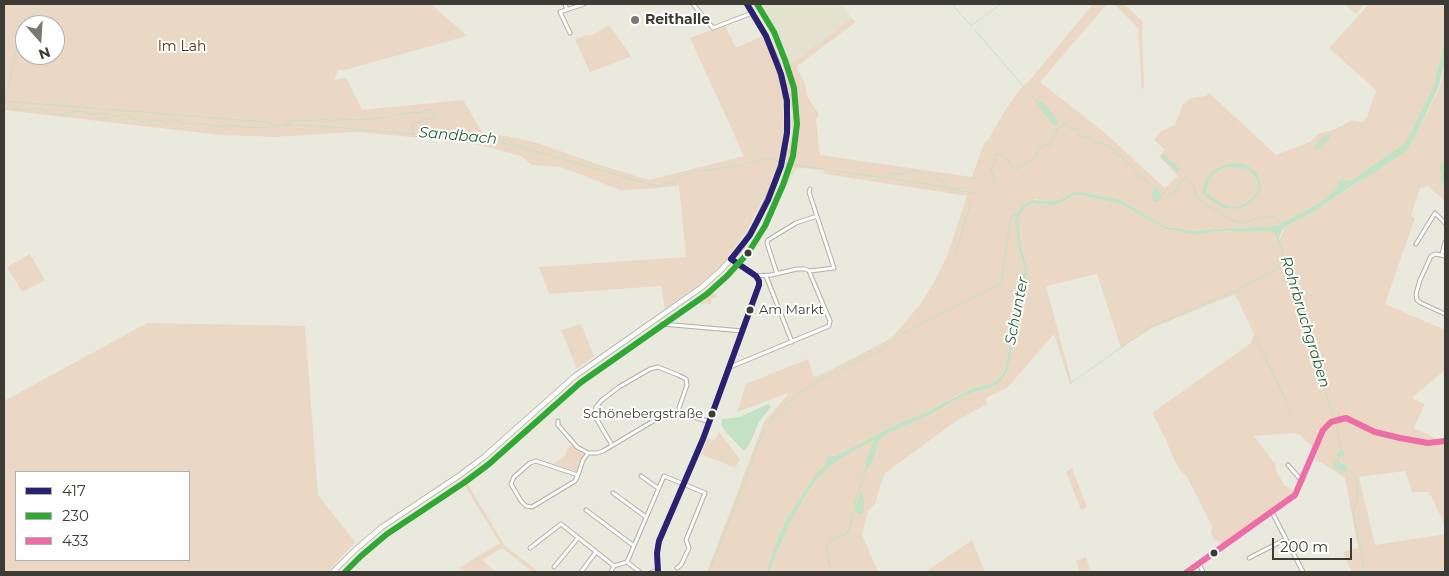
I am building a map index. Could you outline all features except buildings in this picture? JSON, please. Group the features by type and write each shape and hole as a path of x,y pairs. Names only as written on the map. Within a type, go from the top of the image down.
{"main road":[{"path":"333,572 371,536 471,467 575,376 709,281 741,248 768,200 781,166 788,124 785,90 777,62 766,36 747,4"}],"street":[{"path":"565,4 567,10"},
{"path":"570,33 560,12 584,4"},
{"path":"693,4 713,28 752,12"},
{"path":"756,276 766,276 796,269 808,271 834,268 810,189"},
{"path":"1416,244 1436,213 1445,223"},
{"path":"777,274 767,243 768,240 796,223 818,216"},
{"path":"1445,242 1443,255 1436,254 1431,256 1423,272 1416,294 1417,300 1421,303 1445,314"},
{"path":"652,572 658,571 657,552 659,542 710,422 758,287 759,281 756,276 731,260"},
{"path":"730,367 792,342 826,327 830,323 808,271"},
{"path":"766,276 792,342"},
{"path":"662,324 743,331"},
{"path":"612,445 596,418 596,407 619,387 650,369 658,367 686,379 688,385 679,412"},
{"path":"558,421 558,425 577,447 588,453 600,452 669,412 679,412 710,422"},
{"path":"1187,572 1295,495 1323,430 1328,423 1335,420 1349,419 1375,432 1400,438 1428,444 1445,441"},
{"path":"578,475 536,461 530,463 514,477 511,484 521,501 529,507 535,506 575,481 578,475 583,460 588,453"},
{"path":"1288,465 1302,481"},
{"path":"641,476 658,488"},
{"path":"611,572 614,566 627,562 664,476 704,492 705,495 686,540 689,548 678,568"},
{"path":"614,493 646,517"},
{"path":"586,510 634,546"},
{"path":"1272,512 1304,572"},
{"path":"530,548 561,524 614,566"},
{"path":"554,567 578,538"},
{"path":"1250,558 1286,539"},
{"path":"580,572 596,552"},
{"path":"627,562 640,572"},
{"path":"1199,564 1203,572"}],"shaded area":[{"path":"753,4 842,4 852,18 784,69 770,33"},
{"path":"785,167 798,167 763,221 781,179"}],"green space":[{"name":"Im Lah","path":"4,4 431,4 467,36 345,70 338,70 334,80 346,78 362,110 463,100 483,134 507,136 537,143 649,180 744,156 690,38 725,25 736,48 762,36 778,75 782,91 784,129 782,147 770,185 746,232 724,262 704,281 665,309 661,286 549,294 539,267 686,257 679,185 620,190 559,167 532,165 521,156 480,145 446,140 356,132 274,137 220,135 4,110"},
{"path":"1093,4 1107,4 1040,82 1104,132 1165,188 1178,176 1159,156 1165,150 1154,140 1161,131 1175,125 1183,104 1191,98 1206,96 1209,93 1276,155 1310,142 1318,134 1336,129 1352,120 1362,122 1367,117 1376,90 1329,48 1369,4 1445,4 1445,41 1433,87 1405,143 1350,181 1343,179 1338,182 1337,188 1322,201 1277,226 1195,231 1166,227 1121,200 1076,191 1059,200 1035,199 1016,215 1019,250 1024,268 1005,369 999,378 993,383 970,389 957,395 921,415 899,423 838,455 832,456 817,472 787,518 766,572 707,572 764,422 789,393 737,412 746,384 808,359 814,377 888,340 922,302 934,282 947,256 967,196 825,174 823,170 785,167 792,134 792,115 784,69 852,18 856,22 796,67 804,81 808,98 819,114 816,120 820,155 972,177 984,143 988,140 1021,88 1029,81","holes":["1228,164 1247,165 1260,182 1256,198 1246,206 1224,208 1202,192 1207,177"]},
{"path":"1114,4 1124,4 1143,22 1144,87 1142,90 1138,28"},
{"path":"1344,4 1365,4 1356,14"},
{"path":"609,25 630,54 630,57 590,72 575,40 586,35 591,36"},
{"path":"1445,63 1445,161 1441,163 1441,182 1445,187 1445,201 1427,185 1420,188 1411,216 1415,218 1385,304 1445,330 1445,370 1412,398 1425,404 1414,428 1439,440 1445,437 1445,526 1429,492 1412,492 1405,471 1359,477 1375,545 1445,534 1445,572 1352,572 1343,552 1358,548 1345,478 1315,460 1318,451 1300,435 1294,433 1254,436 1275,464 1284,485 1292,490 1290,498 1221,545 1218,540 1214,540 1211,533 1212,526 1186,475 1181,472 1152,413 1251,343 1254,334 1235,294 1150,329 1121,348 1097,274 1046,286 1072,383 1070,384 1054,334 1008,387 986,398 987,404 956,421 884,474 875,504 868,511 862,535 878,572 769,572 793,515 817,479 832,465 874,440 865,473 874,459 879,440 886,434 928,416 962,396 992,387 1008,369 1027,274 1027,267 1021,247 1019,216 1031,203 1048,205 1060,203 1074,195 1080,195 1121,204 1166,229 1199,235 1217,231 1276,232 1279,241 1285,227 1313,212 1405,152 1411,145 1440,86"},
{"path":"1227,167 1247,169 1255,177 1258,184 1257,192 1243,205 1234,207 1226,205 1206,192 1210,178"},
{"path":"30,254 45,280 22,292 7,267"},
{"path":"709,291 717,294 717,298 711,298 711,304 694,303"},
{"path":"147,323 305,326 318,495 355,542 328,572 4,572 4,397 6,400"},
{"path":"581,324 594,356 577,369 561,330"},
{"path":"719,432 740,459 735,468 701,454 708,438 715,441"},
{"path":"571,445 584,455 576,471 553,464 565,456 568,447"},
{"path":"1072,468 1087,507 1081,510 1066,472"},
{"path":"464,478 505,546 539,572 533,572 502,548 482,560 496,572 465,572 459,568 500,543 461,480"},
{"path":"972,540 985,572 925,572"},
{"path":"1086,557 1091,572 1080,572 1076,561"}],"water":[{"name":"Schunter","path":"1445,41 1445,61 1439,86 1411,145 1405,152 1369,176 1313,212 1285,227 1281,232 1278,242 1275,232 1217,231 1199,235 1166,229 1121,204 1080,195 1074,195 1053,205 1031,203 1019,216 1021,247 1027,267 1027,274 1008,369 1001,381 992,387 962,396 928,416 886,434 879,440 874,459 865,473 863,481 866,460 874,440 832,465 817,479 804,498 788,527 769,572 766,572 787,518 817,472 826,464 827,457 838,455 970,389 993,383 1003,374 1024,268 1015,222 1016,215 1022,206 1031,200 1059,200 1076,191 1121,200 1166,227 1195,231 1277,226 1322,201 1337,188 1338,182 1343,179 1350,181 1405,143 1433,87"},
{"path":"1035,100 1046,104 1058,123 1057,126 1052,124"},
{"path":"1330,134 1331,136 1328,140 1316,150 1315,147 1320,139"},
{"path":"1164,154 1177,164 1176,166 1180,169 1177,172 1161,157"},
{"path":"1445,161 1445,187 1441,182 1440,177 1442,174 1439,169 1441,163"},
{"path":"1228,164 1247,165 1257,173 1260,190 1256,198 1246,206 1234,209 1224,208 1207,198 1202,192 1207,177 1214,170","holes":["1227,167 1247,169 1255,177 1258,184 1257,192 1243,205 1234,207 1226,205 1206,192 1210,178 1215,173"]},
{"path":"1156,189 1162,198 1157,202 1153,200 1151,193"},
{"path":"768,404 771,407 759,422 749,445 744,451 725,431 721,424 723,419 740,417"},
{"path":"1341,449 1344,455 1338,458 1337,455"},
{"path":"1338,458 1340,463 1346,465 1348,469 1345,472 1337,470 1333,464"},
{"path":"862,492 864,509 863,513 860,514 855,512 855,509"}],"waterway":[{"path":"4,104 23,22 46,4"},
{"path":"952,4 971,26 1001,4"},
{"path":"975,30 1024,87"},
{"path":"1032,96 1035,100"},
{"path":"4,101 179,115 179,121"},
{"name":"Sandbach","path":"4,108 43,109 46,113 61,115 82,111 91,115 95,113 108,114 107,117 103,118 104,120 115,116 127,115 141,122 160,120 167,124 172,119 192,124 196,127 199,123 222,127 229,125 274,128 276,125 284,125 293,120 313,121 322,119 335,121 340,118 347,120 374,119 432,110 434,118 412,125 413,134 435,137 449,133 460,133 481,140 508,140 514,144 521,145 524,149 652,185 661,186 691,173 737,166 770,158 787,164 886,178 891,173 901,174 916,171 921,174 927,172 945,183 944,187 951,189 969,188"},
{"path":"180,115 266,122 275,125"},
{"name":"Sandbach","path":"990,183 994,179 991,169 995,162 995,155 998,154 1006,158 1009,160 1011,167 1017,169 1035,157 1040,148 1045,145 1050,146 1058,128 1066,124 1070,129 1078,128 1079,136 1108,145 1113,149 1114,153 1123,157 1125,163 1130,164 1140,177 1146,179 1147,182 1166,195 1176,190 1181,181 1186,178"},
{"name":"Sandbach","path":"284,125 292,125"},
{"path":"297,125 413,134"},
{"path":"446,134 457,139 467,140 476,138"},
{"name":"Sandbach","path":"498,142 521,148"},
{"path":"887,178 944,187"},
{"name":"Sandbach","path":"1187,179 1194,186 1196,196 1203,203 1226,217 1241,223 1263,217 1273,217 1283,224"},
{"name":"Sandbach","path":"952,189 973,193"},
{"path":"956,253 971,201"},
{"path":"902,334 1001,283 1011,216 1018,214"},
{"name":"Rohrbruchgraben","path":"1279,240 1333,416"},
{"path":"1071,383 1150,327 1236,291 1285,264"},
{"path":"1255,336 1287,403"},
{"path":"797,395 814,383 882,349 898,337"},
{"path":"1312,346 1323,358"},
{"path":"750,469 754,453 766,427 778,411 793,398"},
{"path":"1288,406 1291,413"},
{"name":"Rohrbruchgraben","path":"1336,423 1341,450"},
{"name":"Rohrbruchgraben","path":"1347,469 1356,477 1357,501 1353,512 1365,572"},
{"path":"709,572 748,473"},
{"path":"833,572 829,564 826,547 834,538 847,534 863,480"}],"transit line":[{"name":"417","path":"731,259 750,235 768,200 781,166 787,133 787,101 781,74 766,36 747,4"},
{"name":"230","path":"345,572 387,534 489,464 580,383 707,294 748,253 765,226 783,185 793,156 797,124 794,88 785,60 774,32 757,4"},
{"name":"417","path":"658,572 657,553 659,541 703,439 759,285 756,276 731,259"},
{"name":"433","path":"1187,572 1295,495 1323,430 1331,422 1346,418 1375,432 1400,438 1428,443 1445,441"}],"place":[{"name":"Reithalle","path":"635,20"},
{"name":"Am Markt","path":"750,310"},
{"name":"Schönebergstraße","path":"712,414"}]}
